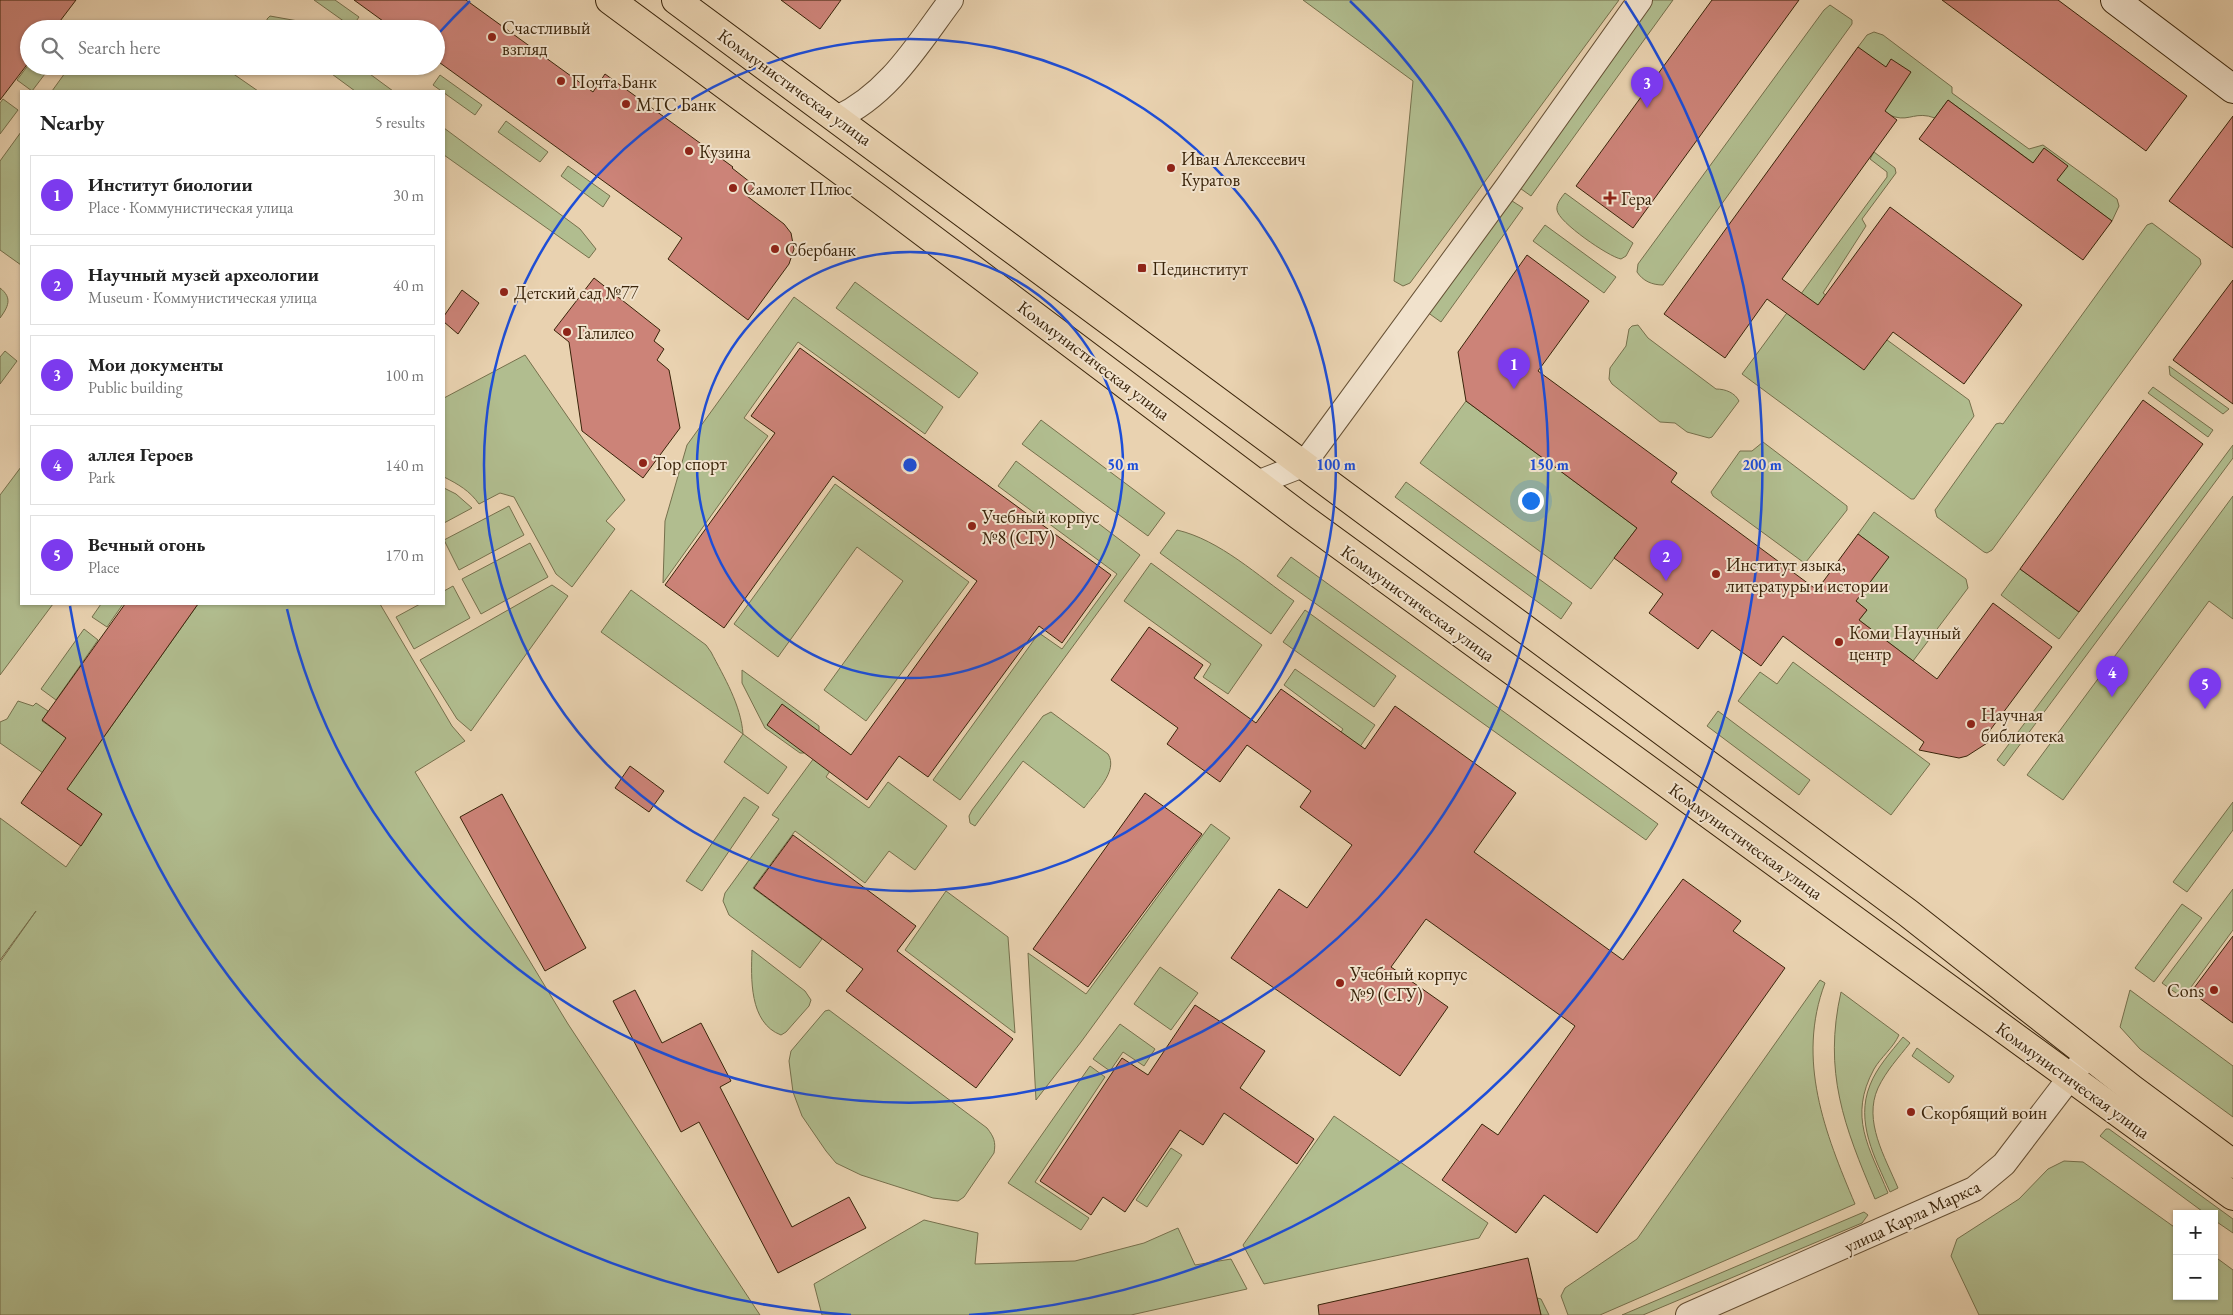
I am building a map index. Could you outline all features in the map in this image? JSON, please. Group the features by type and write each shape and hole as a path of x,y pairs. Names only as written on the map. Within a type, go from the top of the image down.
{"main road":[{"name":"Коммунистическая улица","path":"610,0 882,201 1300,516 2233,1196"},
{"name":"Коммунистическая улица","path":"676,0 1908,912 2088,1054 2233,1164"}],"street":[{"path":"837,118 855,110 890,80 951,0"},
{"path":"1257,483 1303,465 1507,187 1640,0"},
{"path":"2115,0 2233,89"},
{"name":"улица Карла Маркса","path":"1688,1315 1974,1189 2004,1164 2088,1054"}],"green space":[{"path":"314,0 335,0 359,17 357,20 342,20"},
{"path":"1303,0 1619,0 1410,283 1403,286 1394,281 1413,81"},
{"path":"1652,0 1673,0 1531,196 1517,186"},
{"path":"1830,5 1852,20 1852,24 1663,285 1645,280 1637,272 1638,264 1824,10"},
{"path":"270,16 292,20 267,20"},
{"path":"1874,32 1883,35 1952,87 1952,93 2029,149 2043,145 2117,199 2119,206 2112,221 1948,100 1935,118 1923,115 1900,118 1887,113 1864,96 1858,47 1867,35"},
{"path":"21,75 44,75 33,90 17,80"},
{"path":"64,75 235,75 257,90 53,90"},
{"path":"333,75 371,75 392,90 354,90"},
{"path":"440,75 482,105 475,115 445,94 445,90 440,90 433,85"},
{"path":"3,99 18,110 0,134 0,103"},
{"path":"506,121 548,152 540,162 498,132"},
{"path":"445,129 580,229 596,249 589,258 445,156"},
{"path":"20,133 20,264 0,250 0,161"},
{"path":"1874,152 1895,168 1896,173 1862,219 1866,226 1823,293 1969,400 1974,416 1914,499 1911,499 1742,374 1887,177 1887,172 1870,159"},
{"path":"568,166 610,196 603,207 561,176"},
{"path":"1565,193 1633,243 1626,256 1621,259 1606,252 1566,222 1557,210 1559,201"},
{"path":"1509,199 1523,208 1441,322 1427,312"},
{"path":"2152,223 2200,259 2201,264 1992,550 1987,553 1984,552 1937,517 1935,510 1996,424 2003,424 2147,225"},
{"path":"1545,225 1616,277 1604,293 1533,241"},
{"path":"855,282 978,373 959,398 836,308"},
{"path":"0,288 7,295 8,303 0,318"},
{"path":"794,297 943,407 925,434 798,342 744,418 768,436 663,583 665,521 687,445"},
{"path":"1638,325 1648,338 1716,389 1730,392 1739,401 1712,437 1709,438 1687,432 1675,423 1660,422 1612,384 1609,379 1610,368 1626,346 1629,329 1632,326"},
{"path":"5,351 17,361 0,384 0,357"},
{"path":"525,355 625,500 606,521 615,529 572,587 556,574 514,497 500,493 479,504 472,495 445,478 445,397"},
{"path":"2169,366 2229,409 2223,414 2170,375"},
{"path":"2153,387 2213,430 2208,437 2148,393"},
{"path":"1466,401 1637,528 1591,589 1420,463"},
{"path":"1041,420 1165,513 1148,536 1022,444"},
{"path":"1763,442 1847,506 1847,510 1806,562 1803,562 1713,496 1711,492 1740,451 1752,451"},
{"path":"2233,445 2233,458 2004,766 1997,760"},
{"path":"1016,461 1140,555 960,800 933,780 1039,633 1062,649 1117,574 998,486"},
{"path":"20,468 20,605 52,605 0,675 0,495"},
{"path":"1406,482 1572,603 1561,619 1395,497"},
{"path":"835,484 969,582 866,721 824,690 903,581 857,547 778,657 734,624"},
{"path":"445,488 456,494 472,508 445,522"},
{"path":"2233,496 2233,619 2209,601 2063,800 2027,775"},
{"path":"509,506 524,535 459,570 445,539"},
{"path":"1874,512 1966,579 1968,588 1913,661 1859,620 1867,610 1856,601 1888,557 1858,534"},
{"path":"1177,530 1193,535 1223,550 1294,601 1271,634 1160,553"},
{"path":"530,543 548,577 481,614 462,579"},
{"path":"1291,557 1658,824 1646,840 1277,576"},
{"path":"1151,563 1262,645 1228,694 1203,677 1211,664 1124,601"},
{"path":"2020,569 2079,612 2059,639 2001,595"},
{"path":"552,585 568,596 471,731 457,719 420,660"},
{"path":"453,586 470,618 414,649 396,617 418,605 445,605 445,590"},
{"path":"631,590 706,645 731,692 739,712 743,734 601,632"},
{"path":"100,605 122,605 107,627 92,617"},
{"path":"197,605 381,605 452,726 465,741 415,772 568,1024 760,1315 0,1315 0,962 36,911 0,960 0,818 66,867 102,814 0,743 0,722 7,719 18,701 33,706 36,703 48,711 42,721 91,755"},
{"path":"1305,610 1396,676 1374,707 1283,642"},
{"path":"84,629 98,640 56,700 41,689"},
{"path":"1793,662 1930,764 1891,815 1738,701 1760,672 1777,684"},
{"path":"1295,669 1375,725 1355,754 1336,740 1343,729 1284,685"},
{"path":"742,670 819,726 819,732 804,753 800,753 765,728 742,683"},
{"path":"1718,711 1810,780 1799,795 1707,726"},
{"path":"1051,712 1108,754 1111,761 1110,768 1099,789 1084,808 1023,761 975,826 970,823 969,816 972,810 1043,716"},
{"path":"743,734 787,767 768,794 724,762"},
{"path":"828,739 843,751 826,777 869,808 888,782 947,826 915,870 889,851 865,883 795,831 753,888 822,939 800,968 729,915 723,901 725,893 779,819 772,815"},
{"path":"744,797 759,807 702,891 686,881"},
{"path":"2233,802 2233,830 2187,892 2173,882"},
{"path":"1211,824 1230,838 1081,1042 1036,1100 1028,953 1086,994"},
{"path":"2233,889 2233,930 2183,998 2162,983"},
{"path":"946,891 1008,937 1015,1033 905,950"},
{"path":"2182,904 2202,918 2154,982 2135,968"},
{"path":"752,950 805,991 811,1000 809,1006 786,1032 781,1035 763,1021 757,1010 752,986"},
{"path":"1160,967 1198,993 1171,1030 1134,1004"},
{"path":"1820,980 1825,983 1817,1012 1813,1040 1818,1096 1834,1150 1855,1204 1600,1315 1568,1315 1561,1296 1565,1288 1637,1239"},
{"path":"2130,990 2233,1066 2233,1117 2140,1049 2120,1027"},
{"path":"1841,992 1899,1035 1874,1069 1866,1086 1863,1102 1864,1132 1888,1193 1875,1199 1854,1147 1840,1098 1834,1048"},
{"path":"829,1010 987,1128 995,1143 994,1153 964,1197 958,1201 933,1198 861,1175 836,1163 826,1151 802,1116 793,1092 789,1061 791,1051 825,1011"},
{"path":"1120,1024 1155,1049 1144,1066 1123,1052 1110,1071 1093,1059"},
{"path":"1903,1037 1910,1043 1885,1076 1874,1100 1874,1126 1882,1151 1898,1188 1890,1192 1869,1140 1865,1113 1866,1099 1876,1072"},
{"path":"1917,1048 1954,1076 1949,1083 1912,1056"},
{"path":"1090,1066 1105,1077 1035,1182 1089,1218 1081,1230 1008,1183"},
{"path":"1334,1116 1488,1223 1479,1238 1264,1284 1243,1245"},
{"path":"2106,1129 2109,1129 2233,1219 2233,1233 2218,1223 2218,1210 2201,1210 2100,1136"},
{"path":"1171,1148 1182,1155 1147,1207 1136,1200"},
{"path":"2064,1161 2083,1162 2173,1226 2173,1300 2218,1300 2218,1259 2233,1270 2233,1315 1979,1315 1951,1256 1957,1239 2019,1199 2048,1169"},
{"path":"1864,1212 1868,1215 1862,1223 1643,1315 1622,1315"},
{"path":"924,1220 978,1233 975,1264 1075,1261 1144,1243 1178,1228 1195,1265 1231,1259 1247,1289 1131,1315 822,1315 814,1284"},
{"path":"1537,1298 1541,1299 1549,1315 1541,1315"}],"building":[{"path":"0,0 76,0 61,20 20,20 20,74 0,100"},
{"path":"354,0 466,0 593,92 605,74 733,167 755,186 747,196 784,224 791,233 794,249 789,264 748,320 668,259 682,238 445,67 445,20 382,20"},
{"path":"781,0 841,0 820,29"},
{"path":"1712,0 1799,0 1633,228 1576,186"},
{"path":"1942,0 2058,0 2187,96 2146,151"},
{"path":"1858,47 1886,67 1891,59 1911,72 1885,111 1897,120 1782,279 1818,305 1890,207 2022,305 1964,384 1893,332 1864,370 1767,299 1725,358 1664,314"},
{"path":"1948,100 2033,163 2044,148 2068,166 2057,180 2112,221 2083,260 1919,139"},
{"path":"2233,116 2233,248 2169,201"},
{"path":"1527,255 1589,301 1538,371 1677,473 1671,482 1817,590 1858,534 1889,557 1856,601 1867,610 1859,620 1937,679 1993,603 2052,647 1988,733 1995,738 1967,756 1959,758 1919,750 1924,742 1783,636 1761,666 1712,630 1698,649 1649,613 1663,594 1614,558 1637,528 1466,401 1458,352"},
{"path":"594,278 660,330 654,341 664,349 657,360 669,370 680,428 643,478 582,431 569,342 554,330"},
{"path":"2233,280 2233,404 2173,360"},
{"path":"462,290 479,303 458,334 445,323 445,315"},
{"name":"Учебный корпус №8 (СГУ)","path":"800,348 1111,575 1062,643 1039,626 928,777 899,756 867,800 767,725 782,704 851,755 977,581 833,476 724,628 665,585 775,433 751,416"},
{"path":"2143,400 2203,444 2079,612 2020,569"},
{"path":"124,605 197,605 67,789 102,814 81,846 21,803 66,738 42,720"},
{"path":"1149,627 1203,665 1194,678 1256,723 1281,689 1365,749 1395,706 1516,793 1474,852 1623,960 1683,879 1741,921 1733,931 1785,968 1597,1233 1544,1195 1516,1233 1442,1180 1482,1124 1498,1135 1575,1026 1426,919 1391,967 1448,1007 1400,1076 1231,958 1279,889 1307,908 1352,845 1300,807 1311,791 1247,745 1220,782 1167,744 1178,728 1111,680"},
{"path":"630,766 664,791 649,812 615,788"},
{"path":"1145,793 1202,834 1088,987 1033,949"},
{"path":"502,794 586,948 545,971 460,817"},
{"path":"793,835 916,926 897,951 1013,1039 976,1088 846,991 863,969 754,888"},
{"path":"2233,936 2233,1023 2191,992"},
{"path":"635,990 662,1043 701,1023 731,1081 720,1087 792,1227 849,1197 866,1228 778,1273 699,1122 681,1132 613,1001"},
{"path":"1195,1005 1265,1051 1240,1088 1314,1139 1297,1164 1224,1113 1203,1145 1180,1130 1125,1212 1103,1197 1091,1215 1040,1181 1122,1058 1148,1075"},
{"path":"1528,1258 1541,1315 1319,1315 1318,1305"}],"place":[{"name":"Счастливый взгляд","path":"492,37"},
{"name":"Почта Банк","path":"561,81"},
{"name":"МТС Банк","path":"626,104"},
{"name":"Мои документы","path":"1647,108"},
{"name":"Кузина","path":"689,151"},
{"name":"Иван Алексеевич Куратов","path":"1171,168"},
{"name":"Самолет Плюс","path":"733,188"},
{"name":"Гера","path":"1610,198"},
{"name":"Сбербанк","path":"775,249"},
{"name":"Пединститут","path":"1142,268"},
{"name":"Детский сад №77","path":"504,292"},
{"name":"Галилео","path":"567,332"},
{"name":"Институт биологии","path":"1514,389"},
{"name":"Top спорт","path":"643,463"},
{"name":"Учебный корпус №8 (СГУ)","path":"972,526"},
{"name":"Институт языка, литературы и истории","path":"1716,574"},
{"name":"Научный музей археологии","path":"1666,581"},
{"name":"Коми Научный центр","path":"1839,642"},
{"name":"аллея Героев","path":"2112,697"},
{"name":"Вечный огонь","path":"2205,709"},
{"name":"Научная библиотека","path":"1971,724"},
{"name":"Учебный корпус №9 (СГУ)","path":"1340,983"},
{"name":"Cons","path":"2214,990"},
{"name":"Скорбящий воин","path":"1911,1112"}]}
